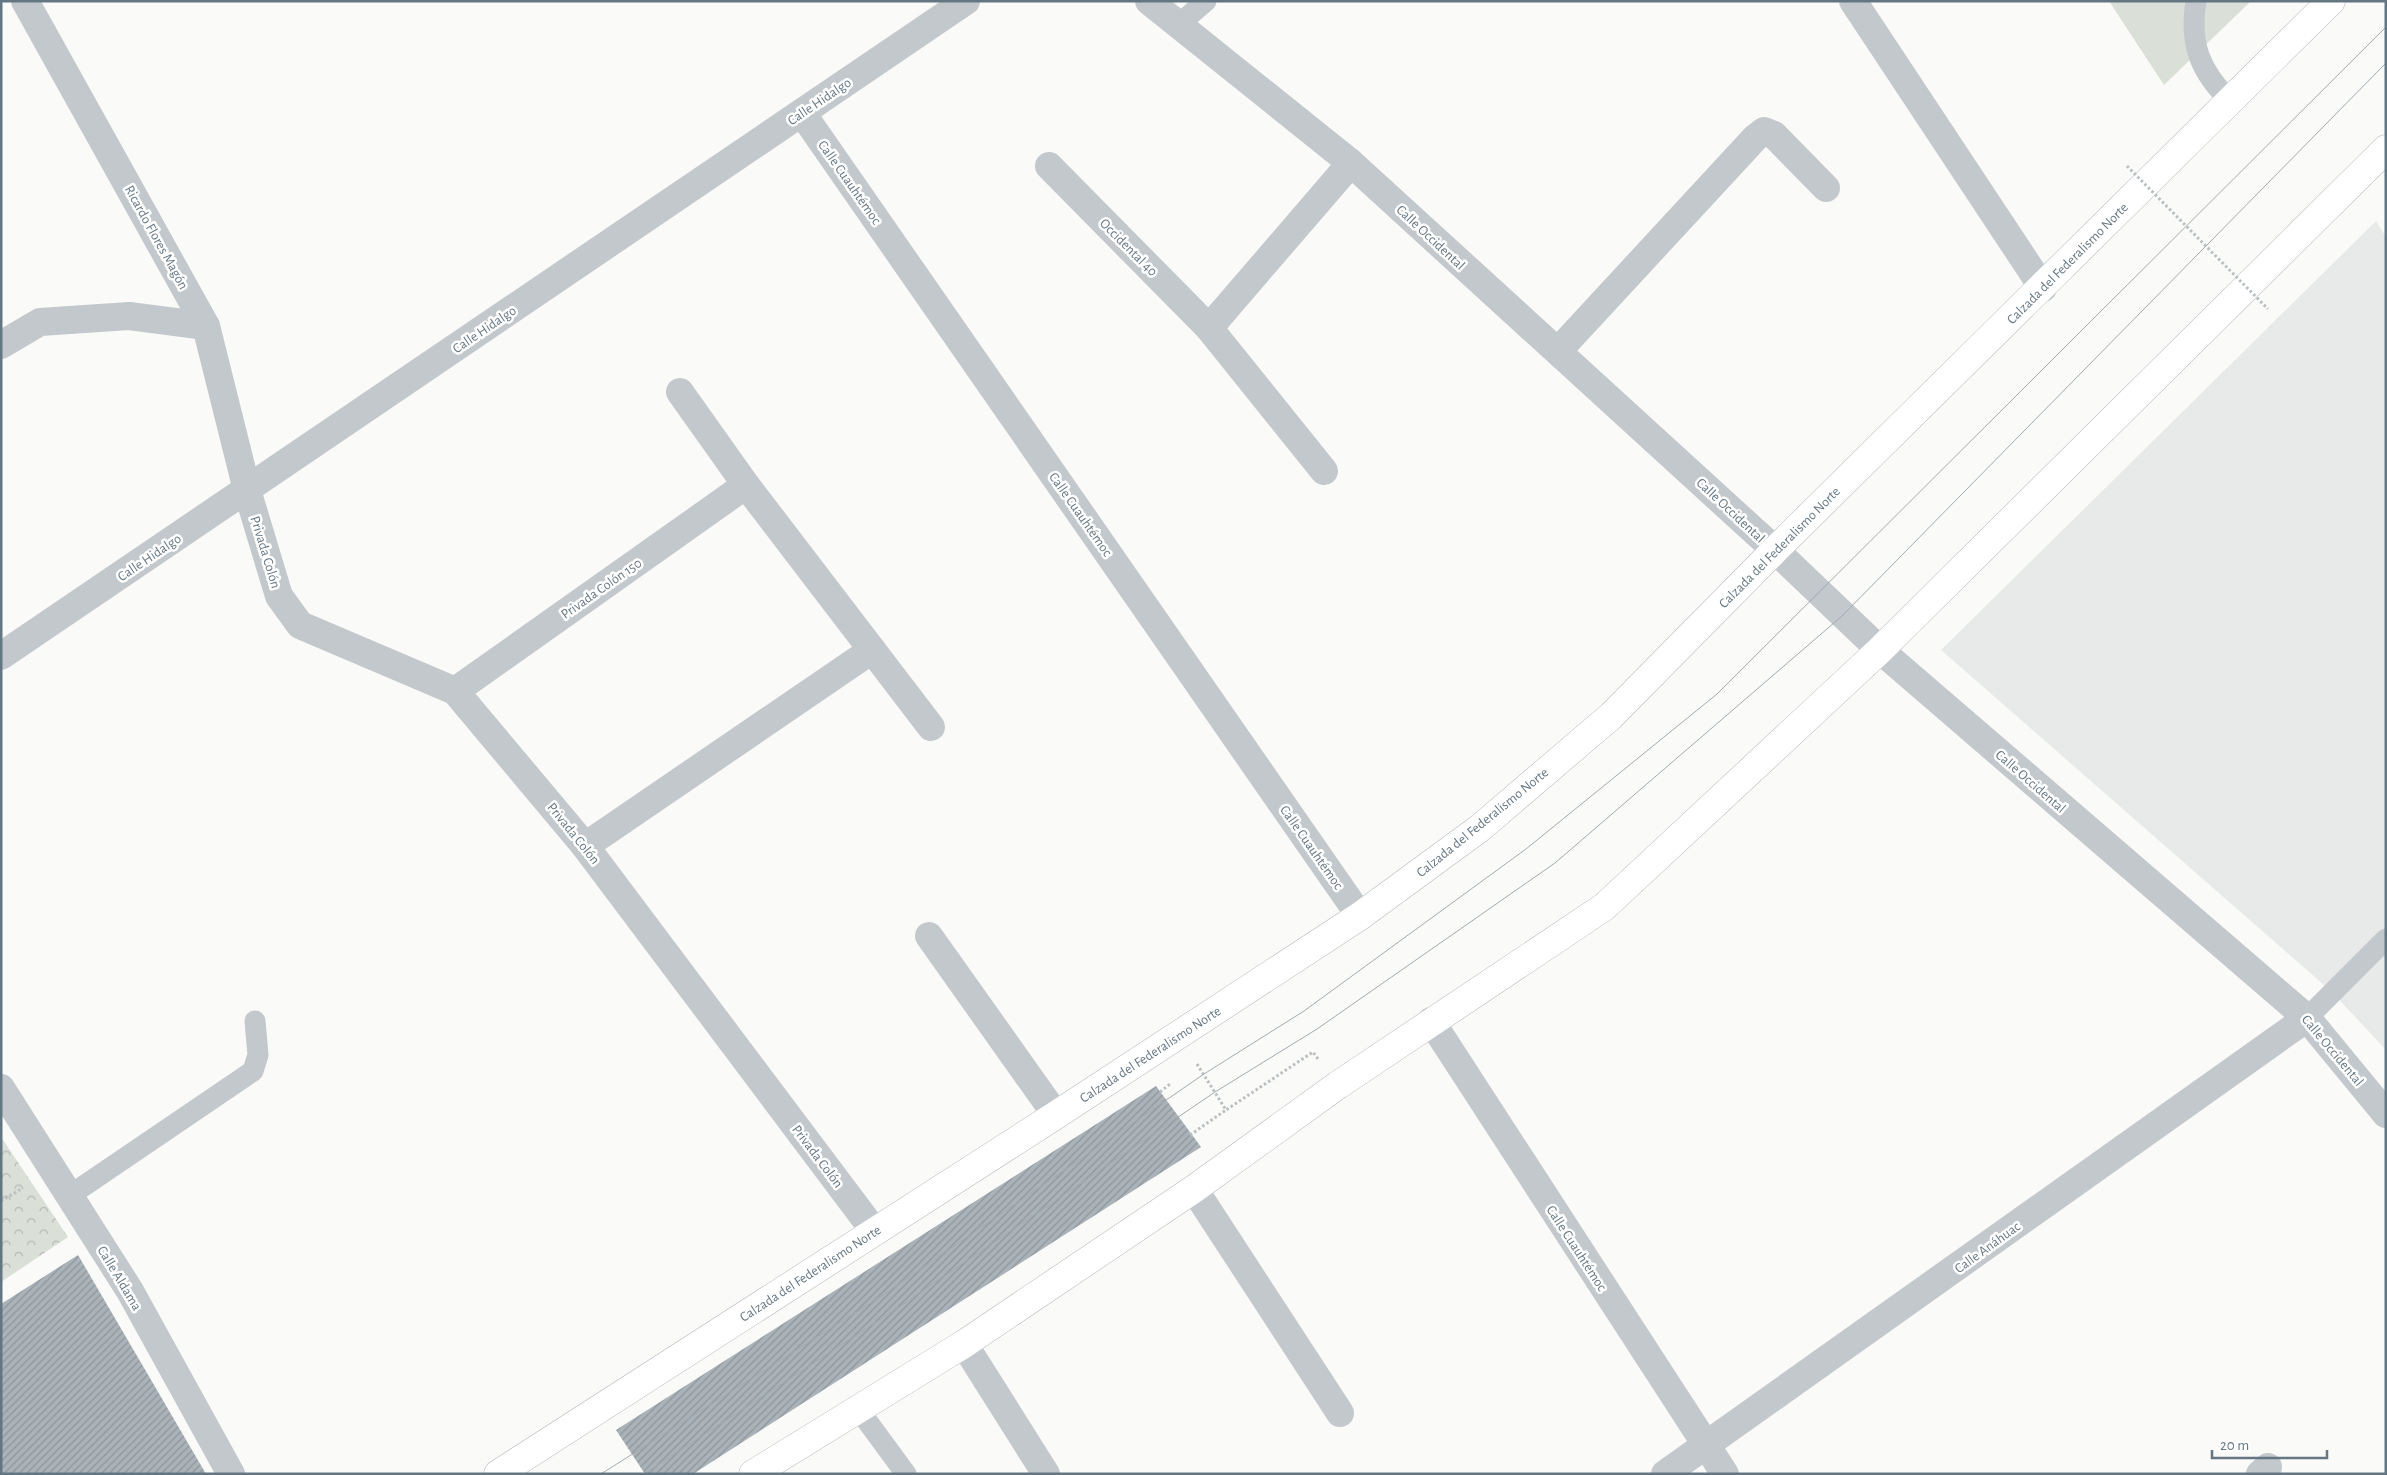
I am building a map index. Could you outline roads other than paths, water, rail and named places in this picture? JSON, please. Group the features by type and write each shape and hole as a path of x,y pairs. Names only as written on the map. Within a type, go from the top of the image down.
{"main road":[{"name":"Calzada del Federalismo Norte","path":"498,1474 1056,1115 1360,916 1480,828 1611,716 1775,550 2331,1"},
{"path":"753,1474 964,1344 1194,1189 1338,1085 1604,907 1880,650 2386,149"}],"street":[{"name":"Ricardo Flores Magón","path":"25,1 206,326 247,490"},
{"name":"Calle Hidalgo","path":"1,656 966,1"},
{"name":"Calle Occidental","path":"1149,1 1351,163 1775,550 1880,650 2307,1018 2386,1114"},
{"path":"1853,1 2042,288"},
{"name":"Calle Cuauhtémoc","path":"802,113 1360,916"},
{"path":"1558,351 1755,138 1764,131 1774,135 1826,188"},
{"path":"1209,328 1351,163"},
{"name":"Occidental 40","path":"1049,166 1209,328 1324,471"},
{"path":"1,345 40,322 129,316 206,326"},
{"path":"680,392 746,485 931,727"},
{"name":"Privada Colón 150","path":"455,691 746,485"},
{"name":"Privada Colón","path":"247,490 279,596 300,625 455,691 586,846 875,1232"},
{"path":"586,846 872,650"},
{"path":"929,936 1056,1115"},
{"name":"Calle Anáhuac","path":"1665,1474 1706,1447 2307,1018"},
{"name":"Calle Cuauhtémoc","path":"1431,1022 1725,1474"},
{"name":"Calle Aldama","path":"1,1088 130,1291 231,1474"},
{"path":"1194,1189 1340,1413"},
{"path":"964,1344 1046,1474"}],"lane":[{"path":"1178,25 1206,1"},
{"path":"2196,1 2193,20 2195,43 2202,65 2214,85 2230,101"},
{"path":"2307,1018 2386,939"},
{"path":"70,1196 253,1071 258,1055 255,1021"},
{"path":"859,1410 906,1474"}],"tram line":[{"path":"601,1474 883,1295 1204,1074 1304,1011 1526,849 1717,694 2386,27"},
{"path":"644,1474 893,1311 1215,1092 1317,1029 1555,863 1842,616 2386,63"}]}
